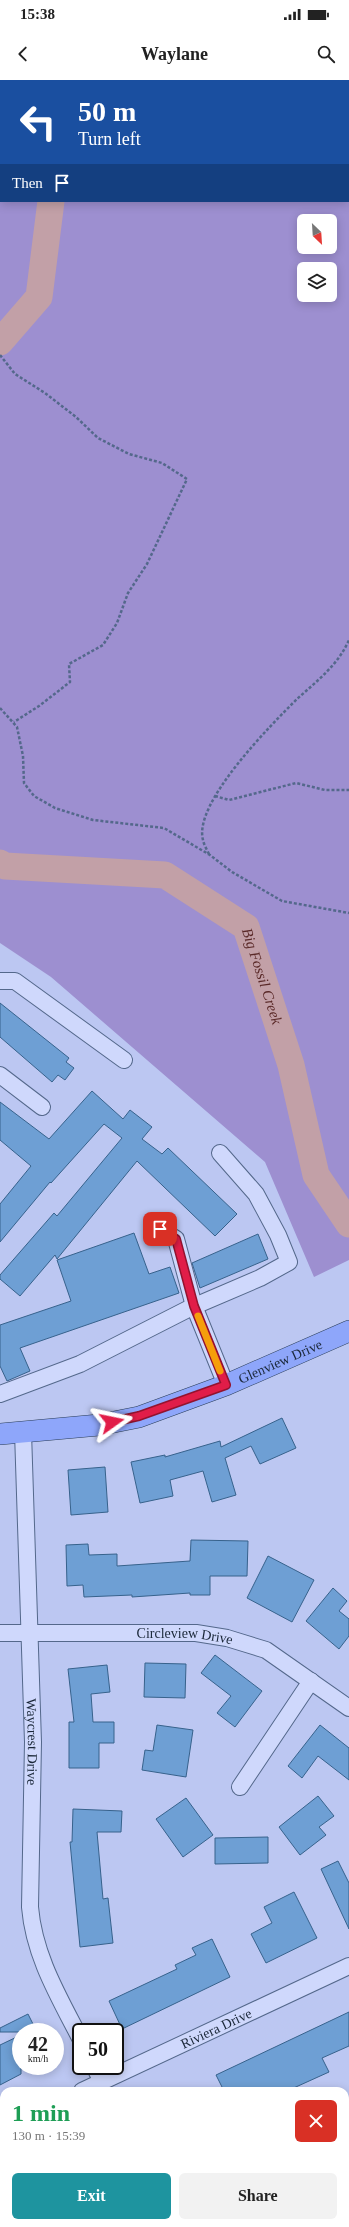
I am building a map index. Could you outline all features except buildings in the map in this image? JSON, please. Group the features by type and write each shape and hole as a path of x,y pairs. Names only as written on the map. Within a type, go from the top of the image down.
{"main road":[{"name":"Glenview Drive","path":"0,1434 99,1426 139,1416 226,1385 348,1331"}],"street":[{"path":"0,981 15,981 124,1060"},
{"path":"0,1075 42,1107"},
{"path":"0,1394 80,1364 194,1306 260,1278 289,1262 278,1235 256,1194 220,1153"},
{"path":"160,1229 176,1239 194,1306 226,1385"},
{"name":"Waycrest Drive","path":"23,1432 33,1742 30,1907 32,1925 45,1968 72,2023"},
{"name":"Circleview Drive","path":"0,1633 196,1633 227,1638 266,1650 349,1708"},
{"path":"240,1787 311,1680"},
{"name":"Riviera Drive","path":"91,2087 349,1966"},
{"path":"98,2075 102,2082"}],"path":[{"path":"0,355 15,374 45,393 76,417 98,438 129,454 162,463 187,479 147,564 128,593 117,623 102,645 69,664 70,682 39,706 14,722"},
{"path":"210,855 202,840 205,812 215,796 248,752 297,700 336,664 349,640"},
{"path":"0,708 17,727 23,756 24,783 34,796 55,808 92,820 164,828 210,855 232,872 282,901 349,914"},
{"path":"215,796 229,800 296,783 326,790 349,790"}],"shaded area":[{"path":"0,202 349,202 349,1260 314,1277 265,1162 51,977 0,943"}],"waterway":[{"name":"Big Fossil Creek","path":"0,342 39,297 51,202"},
{"name":"Big Fossil Creek","path":"0,863 5,866 165,875 246,927 291,1065 316,1175 349,1224"}],"slow traffic":[{"path":"198,1316 220,1371"}],"route":[{"path":"112,1422 139,1416 226,1385 194,1306 176,1239 160,1229"}]}
